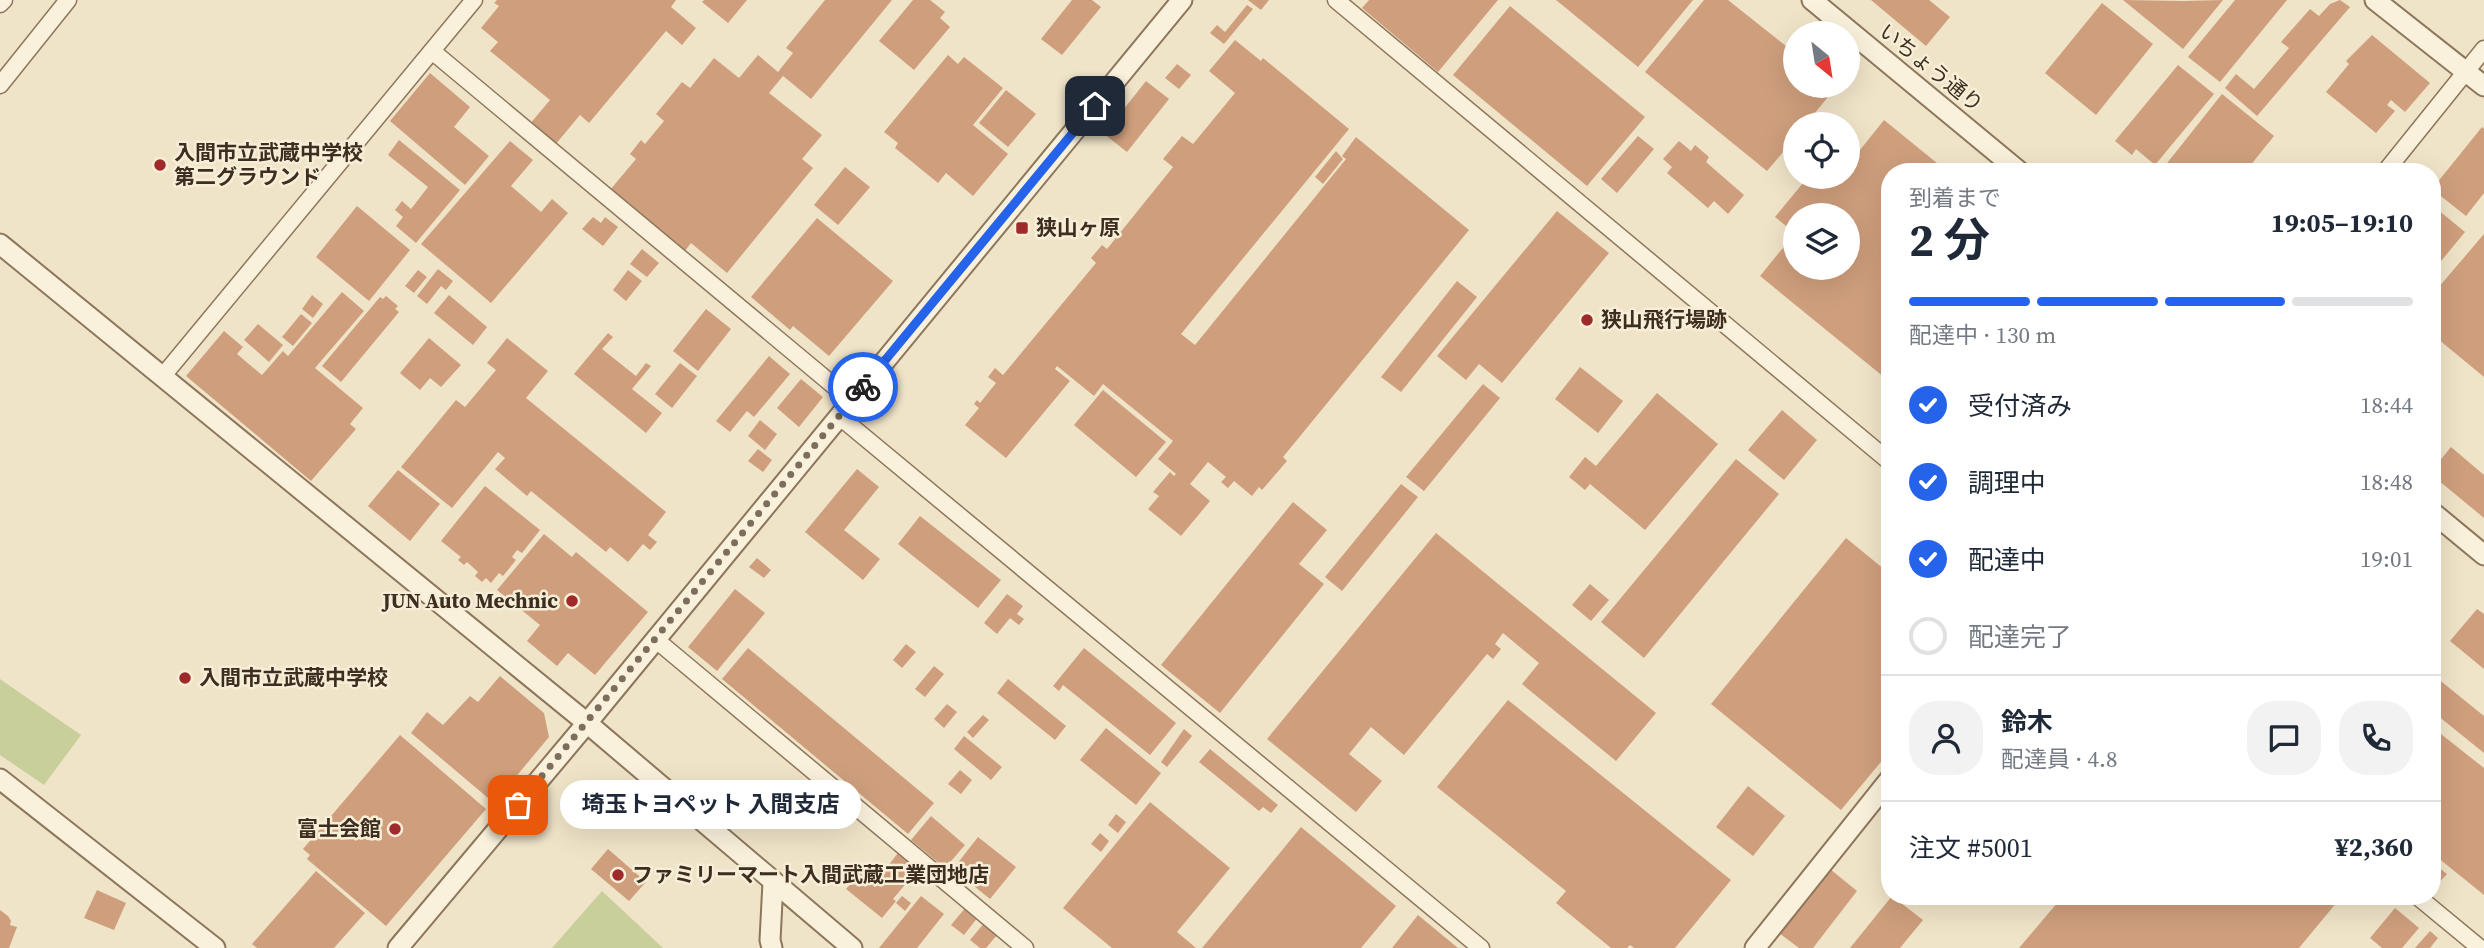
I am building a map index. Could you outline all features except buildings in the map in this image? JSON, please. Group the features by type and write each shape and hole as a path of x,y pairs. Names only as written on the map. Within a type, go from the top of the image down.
{"street":[{"path":"0,4 4,0"},
{"path":"0,85 68,0"},
{"path":"162,377 474,0"},
{"path":"398,948 587,723 1182,0"},
{"path":"1336,0 1881,454"},
{"path":"2375,0 2484,86"},
{"name":"いちょう通り","path":"1823,3 2010,163"},
{"path":"2392,163 2484,49"},
{"path":"432,51 852,401"},
{"path":"0,244 587,723 852,948"},
{"path":"839,417 1482,948"},
{"path":"2441,519 2484,555"},
{"path":"655,639 1026,948"},
{"path":"0,779 215,948"},
{"path":"1755,948 1881,790"},
{"path":"772,948 770,940 773,882"},
{"path":"2428,905 2480,948"}],"green space":[{"path":"0,679 81,735 44,785 0,755"},
{"path":"602,891 663,948 552,948"}],"way so far":[{"path":"518,805 863,387"}],"place":[{"name":"入間市立武蔵中学校 第二グラウンド","path":"160,165"},
{"name":"狭山ヶ原","path":"1022,228"},
{"name":"狭山飛行場跡","path":"1587,320"},
{"name":"JUN Auto Mechnic","path":"572,601"},
{"name":"入間市立武蔵中学校","path":"185,678"},
{"name":"埼玉トヨペット 入間支店","path":"518,805"},
{"name":"富士会館","path":"395,829"},
{"name":"ファミリーマート入間武蔵工業団地店","path":"618,875"}],"route":[{"path":"863,387 1095,106"}]}
